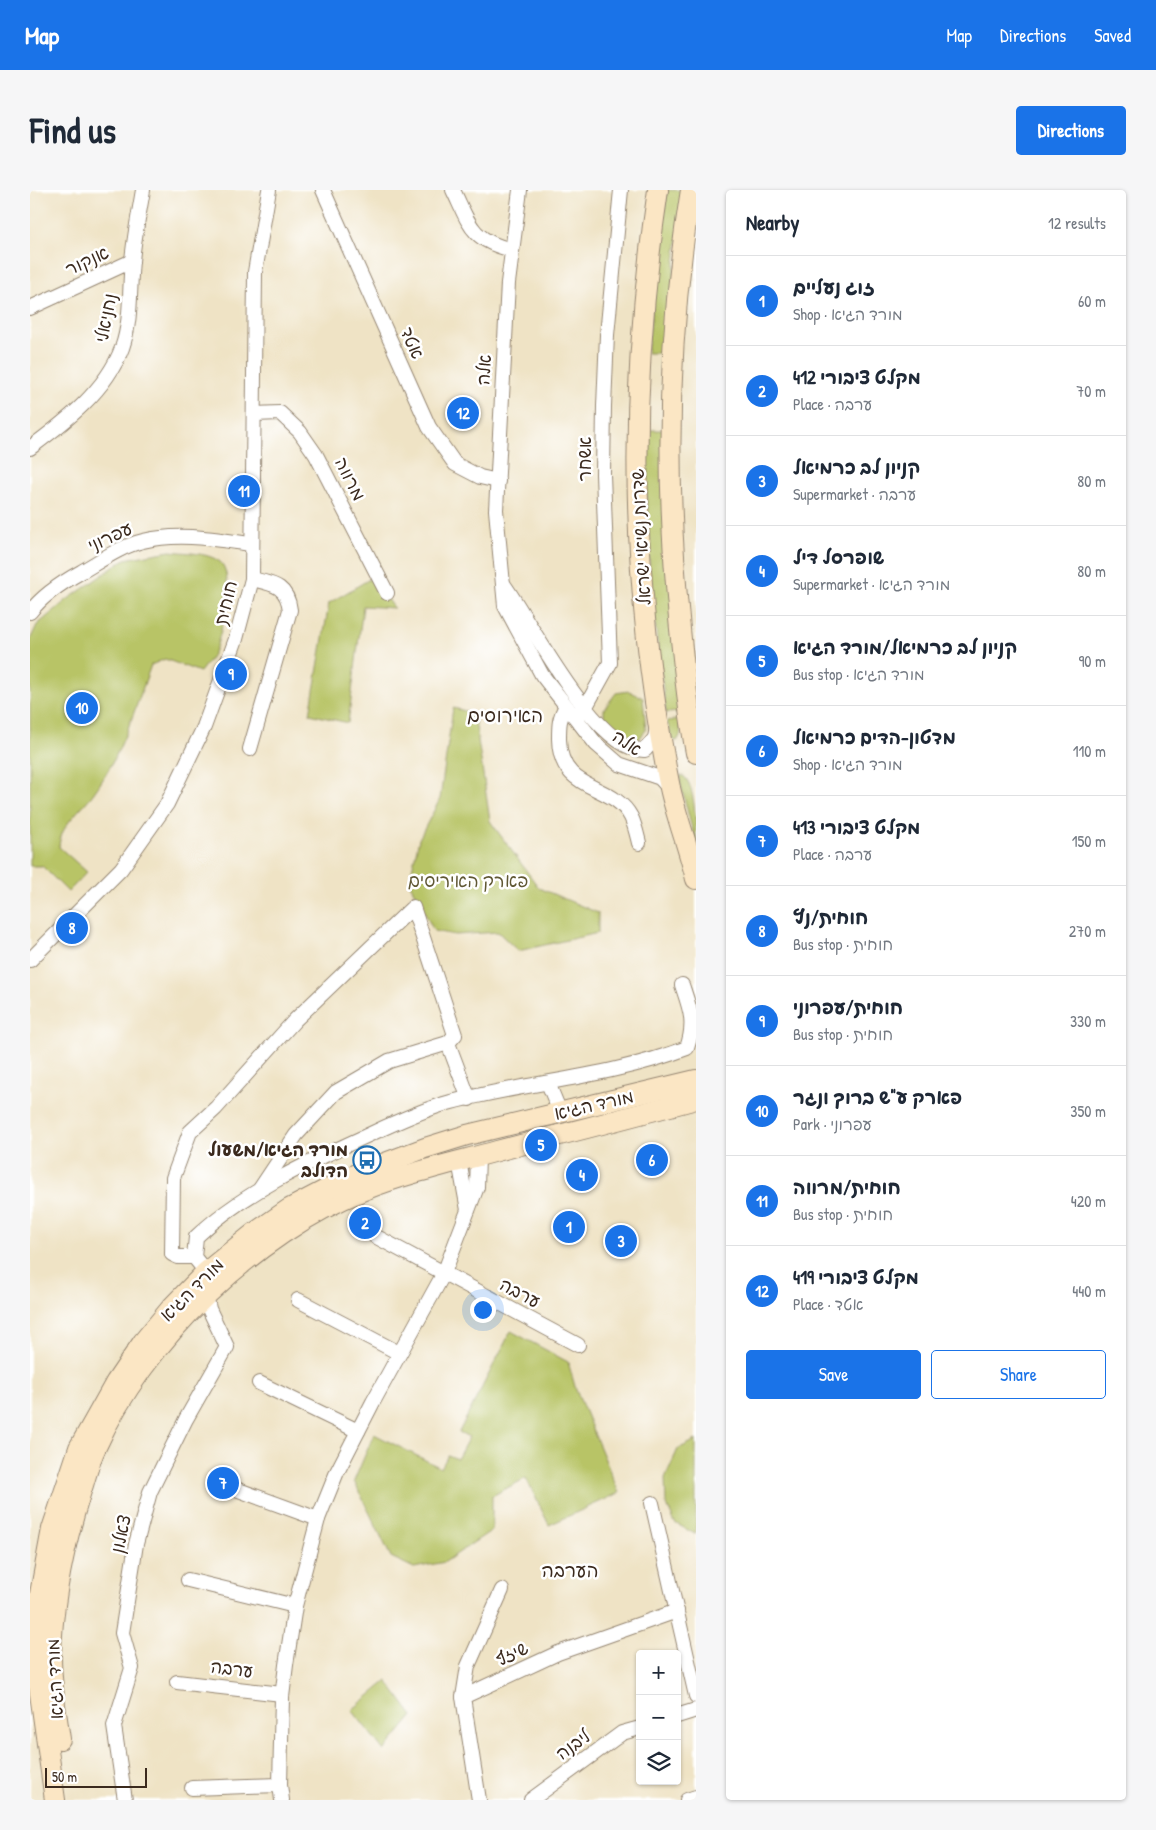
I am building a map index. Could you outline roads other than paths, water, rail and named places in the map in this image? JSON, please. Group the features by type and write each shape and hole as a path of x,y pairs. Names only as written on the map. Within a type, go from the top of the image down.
{"street":[{"name":"נחניאלי","path":"30,448 80,408 104,378 121,349 128,325 132,261 143,190"},
{"name":"חוחית","path":"30,960 122,869 167,804 204,727 236,639 252,579 250,544 256,272 269,190"},
{"name":"אטד","path":"323,190 429,427 455,464 480,478 498,481"},
{"path":"453,190 474,232 494,246 512,250"},
{"name":"אלה","path":"520,190 508,283 496,510 505,606 542,675 575,710 616,741 638,750 645,750 655,738 658,718"},
{"name":"אשחר","path":"621,190 607,335 604,415 603,474 610,663 575,710 558,718 559,748 571,776 618,803 631,816 639,843"},
{"name":"שדרות נשיאי ישראל","path":"658,190 648,254 641,336 636,435 638,527 643,605 658,718 671,790 696,879"},
{"name":"שדרות נשיאי ישראל","path":"691,190 681,258 674,337 671,473 678,606 689,714 696,753"},
{"name":"אנקור","path":"30,308 132,261"},
{"name":"מרווה","path":"254,414 280,413 300,432 316,455 387,593"},
{"name":"עפרוני","path":"30,612 36,603 67,580 112,554 142,541 173,536 250,544"},
{"path":"250,749 290,610 288,596 276,585 252,579"},
{"name":"אלה","path":"502,582 596,744 620,764 660,778 671,790"},
{"path":"207,1270 172,1254 170,1236 173,1178 190,1132 216,1108 295,1020 413,907 456,1035 448,1043 389,1061 336,1092 296,1135 258,1192"},
{"path":"207,1270 196,1238 217,1217 326,1154 390,1125 443,1105 610,1071 687,1048 693,1032 692,1012 682,984"},
{"path":"448,1043 469,1099"},
{"name":"מורד הגיא","path":"55,1800 37,1656 40,1594 52,1529 78,1448 116,1382 172,1307 207,1270 252,1234 290,1209 358,1173 424,1148 467,1135 696,1080"},
{"path":"548,1083 560,1112"},
{"name":"מורד הגיא","path":"207,1270 261,1248 297,1224 364,1190 468,1159 696,1099"},
{"path":"467,1135 468,1213"},
{"path":"282,1800 280,1785 282,1694 295,1606 318,1519 358,1431 399,1353 444,1274 477,1187 468,1159"},
{"name":"ערבה","path":"373,1235 578,1345"},
{"name":"מורד הגיא","path":"37,1656 56,1594 68,1532 95,1448 128,1391 151,1359 206,1295 207,1270"},
{"name":"צאלון","path":"125,1800 114,1726 132,1668 122,1633 135,1553 150,1492 186,1419 227,1347 209,1309 206,1295"},
{"path":"298,1300 399,1353"},
{"path":"259,1383 358,1431"},
{"path":"233,1488 318,1519"},
{"path":"652,1503 696,1696"},
{"path":"188,1580 295,1606"},
{"path":"479,1800 462,1698 468,1666 502,1590"},
{"name":"שיזף","path":"462,1698 558,1653 677,1611"},
{"name":"מורד הגיא","path":"37,1656 52,1677 68,1800"},
{"name":"ערבה","path":"178,1682 282,1694"},
{"path":"681,1715 696,1710"},
{"name":"ליבנה","path":"531,1800 622,1733 636,1729"},
{"path":"192,1788 280,1785"},
{"path":"687,1800 696,1797"}],"place":[{"name":"מקלט ציבורי 419","path":"463,413"},
{"name":"חוחית/מרווה","path":"244,491"},
{"name":"חוחית/עפרוני","path":"231,674"},
{"name":"פארק ע\"ש ברוך ונגר","path":"82,708"},
{"name":"חוחית/נץ","path":"72,928"},
{"name":"קניון לב כרמיאל/מורד הגיא","path":"541,1145"},
{"name":"מורד הגיא/משעול הדולב","path":"367,1160"},
{"name":"מדטון-הדים כרמיאל","path":"652,1160"},
{"name":"שופרסל דיל","path":"582,1175"},
{"name":"מקלט ציבורי 412","path":"365,1223"},
{"name":"זוג נעליים","path":"569,1227"},
{"name":"קניון לב כרמיאל","path":"621,1241"},
{"name":"מקלט ציבורי 413","path":"223,1483"}],"district":[{"name":"האירוסים","path":"505,715"},
{"name":"הערבה","path":"570,1570"}],"park label":[{"name":"פארק האיריסים","path":"468,881"}]}
